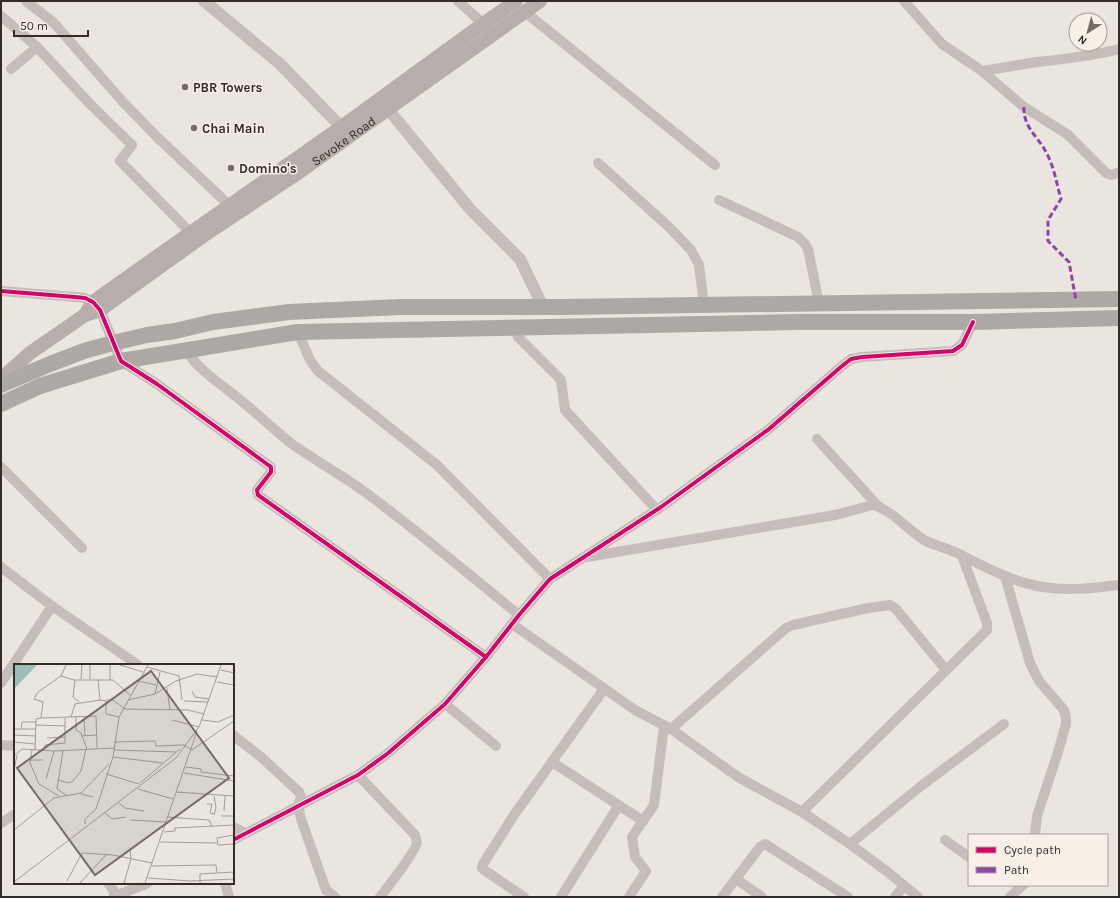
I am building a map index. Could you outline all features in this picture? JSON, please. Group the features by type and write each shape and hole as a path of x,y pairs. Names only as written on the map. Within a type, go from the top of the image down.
{"highway":[{"path":"1,385 78,354 147,335 175,331 213,322 289,312 400,306 543,307 1119,299"},
{"path":"1,404 40,386 121,361 298,332 796,322 973,322 1119,318"}],"main road":[{"name":"Sevoke Road","path":"1,379 30,353 84,314 295,175 345,132 484,23 521,6 540,1"},
{"name":"Sevoke Road","path":"96,306 190,232 229,205 345,132 388,109 494,35 521,6"}],"street":[{"path":"26,1 54,23 99,76 137,116 192,172 229,205"},
{"path":"204,1 280,64 345,132"},
{"path":"458,1 484,23 494,35"},
{"path":"904,1 942,44 982,72 1024,108 1067,134 1106,173 1112,175 1119,172"},
{"path":"521,6 714,165"},
{"path":"1,16 37,47 90,104 132,146 120,161 190,232"},
{"path":"11,69 37,47"},
{"path":"982,72 1077,58 1119,49"},
{"path":"388,109 470,209 520,259 543,307"},
{"path":"598,163 669,227 691,250 699,265 704,305"},
{"path":"719,200 798,238 805,244 808,248 819,303"},
{"path":"1,291 85,298 96,306 121,361 157,384 269,465 271,470 257,490 258,495 486,657"},
{"path":"234,840 358,775 387,754 445,704 550,579 657,510 769,429 851,359 954,351 962,345 973,322"},
{"path":"515,327 518,337 561,380 565,410 657,510"},
{"path":"298,332 310,360 318,370 438,465 550,579"},
{"path":"186,350 199,367 272,427 310,456 370,496 519,615"},
{"path":"817,439 879,507"},
{"path":"1,467 82,548"},
{"path":"583,558 842,513 873,505 888,512 927,541 1005,576 1042,587 1070,589 1119,585"},
{"path":"802,812 988,628 962,556"},
{"path":"1,567 52,606 137,664"},
{"path":"1005,576 1030,663 1035,675 1066,713 1066,724 1037,816 1035,834"},
{"path":"629,897 646,871 635,857 632,839 655,803 667,727 786,628 793,625 868,608 890,605 896,609 946,670"},
{"path":"1,683 52,606"},
{"path":"512,624 635,710 667,727 738,777 802,812 850,844 918,897"},
{"path":"524,897 484,870 482,866 514,815 604,689"},
{"path":"445,704 496,746"},
{"path":"850,844 921,786 1004,724"},
{"path":"234,736 261,757 299,792 301,797 298,806 301,819 326,890 335,897"},
{"path":"1,745 14,746"},
{"path":"552,762 643,821"},
{"path":"358,775 415,836 417,841 401,869 380,897"},
{"path":"561,897 619,805"},
{"path":"1,823 14,815"},
{"path":"234,828 246,834"},
{"path":"945,840 968,856"},
{"path":"722,897 760,847 766,844 848,897"},
{"path":"736,879 762,897"},
{"path":"109,884 115,896 145,884"},
{"path":"225,884 229,897"},
{"path":"895,897 904,886"}],"marked path":[{"path":"1024,107 1026,121 1044,148 1052,165 1055,176 1061,199 1048,220 1048,241 1069,262 1076,300"}],"cycle path":[{"path":"1,291 85,298 93,302 100,310 121,361 157,384 271,467 271,472 257,490 258,495 486,657"},
{"path":"234,839 358,775 387,754 445,704 550,579 661,507 769,429 851,359 953,351 962,345 973,322"}],"place":[{"name":"PBR Towers","path":"185,87"},
{"name":"Chai Main","path":"194,128"},
{"name":"Domino's","path":"231,168"}]}
